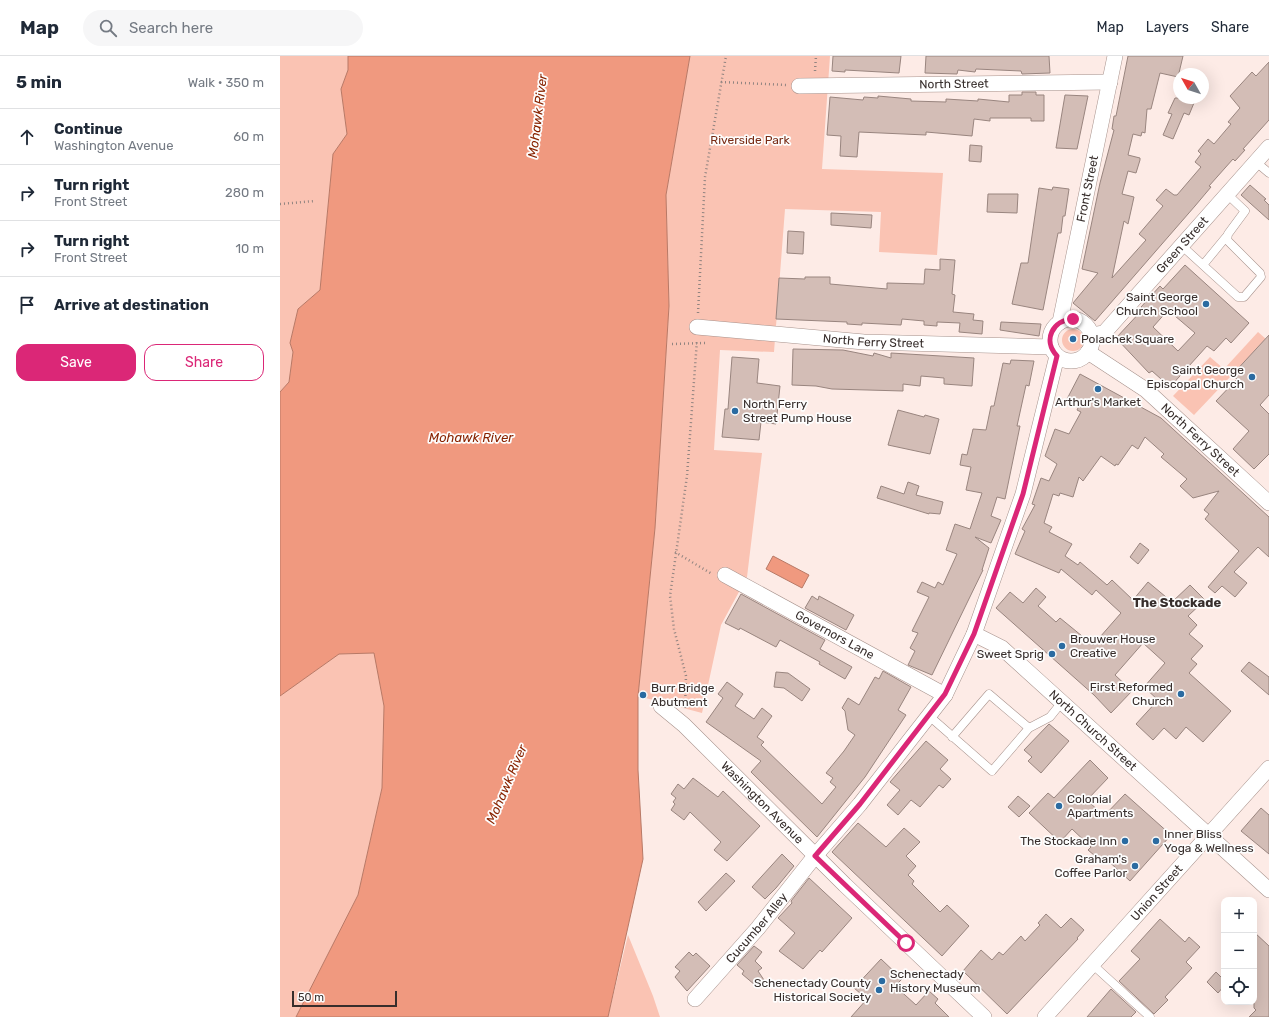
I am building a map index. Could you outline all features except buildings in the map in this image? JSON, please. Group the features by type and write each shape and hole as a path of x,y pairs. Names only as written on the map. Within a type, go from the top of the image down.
{"street":[{"name":"Front Street","path":"815,856 860,804 945,694 974,634 1023,494 1054,351 1051,332 1060,322 1115,56"},
{"name":"North Street","path":"799,86 1110,82"},
{"name":"Green Street","path":"1092,335 1104,333 1269,147"},
{"path":"1054,351 1070,361 1077,360 1088,352 1091,347 1092,335 1089,329 1080,320 1073,319 1060,322"},
{"name":"North Ferry Street","path":"697,327 864,342 1054,351"},
{"name":"North Ferry Street","path":"1088,352 1146,390 1269,503"},
{"name":"Governors Lane","path":"725,575 945,694"},
{"name":"North Church Street","path":"974,634 1002,648 1269,890"},
{"name":"Washington Avenue","path":"661,706 684,725 815,856 984,1017"},
{"name":"Union Street","path":"1045,1017 1208,834 1269,768"},
{"name":"Cucumber Alley","path":"695,999 758,928 815,856"}],"lane":[{"path":"1256,162 1269,173"},
{"path":"1203,265 1245,211 1227,194"},
{"path":"1182,246 1238,297 1244,297 1260,280 1260,273 1226,237"},
{"path":"952,737 989,694 1029,728"},
{"path":"928,715 992,771 1029,728 1050,716 1062,702"},
{"path":"1092,964 1150,1017"}],"path":[{"path":"684,725 686,676 674,629 670,596 675,552 687,476 705,177 726,56"},
{"path":"721,82 799,86"},
{"path":"280,204 315,201"},
{"path":"675,552 712,574 725,575"}],"green space":[{"path":"280,56 348,56 348,70 341,89 347,134 333,154 320,290 298,309 290,343 293,352 289,382 280,392"},
{"name":"Riverside Park","path":"690,56 830,56 822,169 943,173 937,255 879,252 881,212 785,209 774,352 720,350 714,450 762,453 747,577 721,625 702,713 638,696 655,528 669,306 666,195"},
{"name":"Polachek Square","path":"1069,329 1077,329 1084,336 1084,344 1077,351 1069,351 1062,344 1062,336"},
{"path":"1258,332 1266,339 1194,415 1173,396 1210,357 1224,369"},
{"path":"375,653 384,706 382,788 358,895 296,1017 280,1017 280,696 339,654"},
{"path":"628,935 653,996 660,1017 608,1017"}],"water":[{"name":"Mohawk River","path":"348,56 690,56 666,195 669,306 655,528 638,696 638,770 643,859 608,1017 296,1017 358,895 382,788 384,706 374,653 339,654 280,696 280,392 289,382 293,352 290,343 298,309 320,290 333,154 347,134 341,89 348,70"},
{"path":"773,556 809,575 802,588 766,569"}],"place":[{"name":"Saint George Church School","path":"1206,304"},
{"name":"Polachek Square","path":"1073,339"},
{"name":"Saint George Episcopal Church","path":"1252,377"},
{"name":"Arthur's Market","path":"1098,389"},
{"name":"North Ferry Street Pump House","path":"735,411"},
{"name":"Brouwer House Creative","path":"1062,646"},
{"name":"Sweet Sprig","path":"1052,654"},
{"name":"First Reformed Church","path":"1181,694"},
{"name":"Burr Bridge Abutment","path":"643,695"},
{"name":"Colonial Apartments","path":"1059,806"},
{"name":"The Stockade Inn","path":"1125,841"},
{"name":"Inner Bliss Yoga & Wellness","path":"1156,841"},
{"name":"Graham's Coffee Parlor","path":"1135,866"},
{"name":"Schenectady History Museum","path":"882,981"},
{"name":"Schenectady County Historical Society","path":"879,990"}],"district":[{"name":"The Stockade","path":"1177,602"}],"route":[{"path":"906,943 815,856 860,804 945,694 974,634 1023,494 1057,356 1051,347 1051,332 1060,322 1067,319 1073,319"}]}
